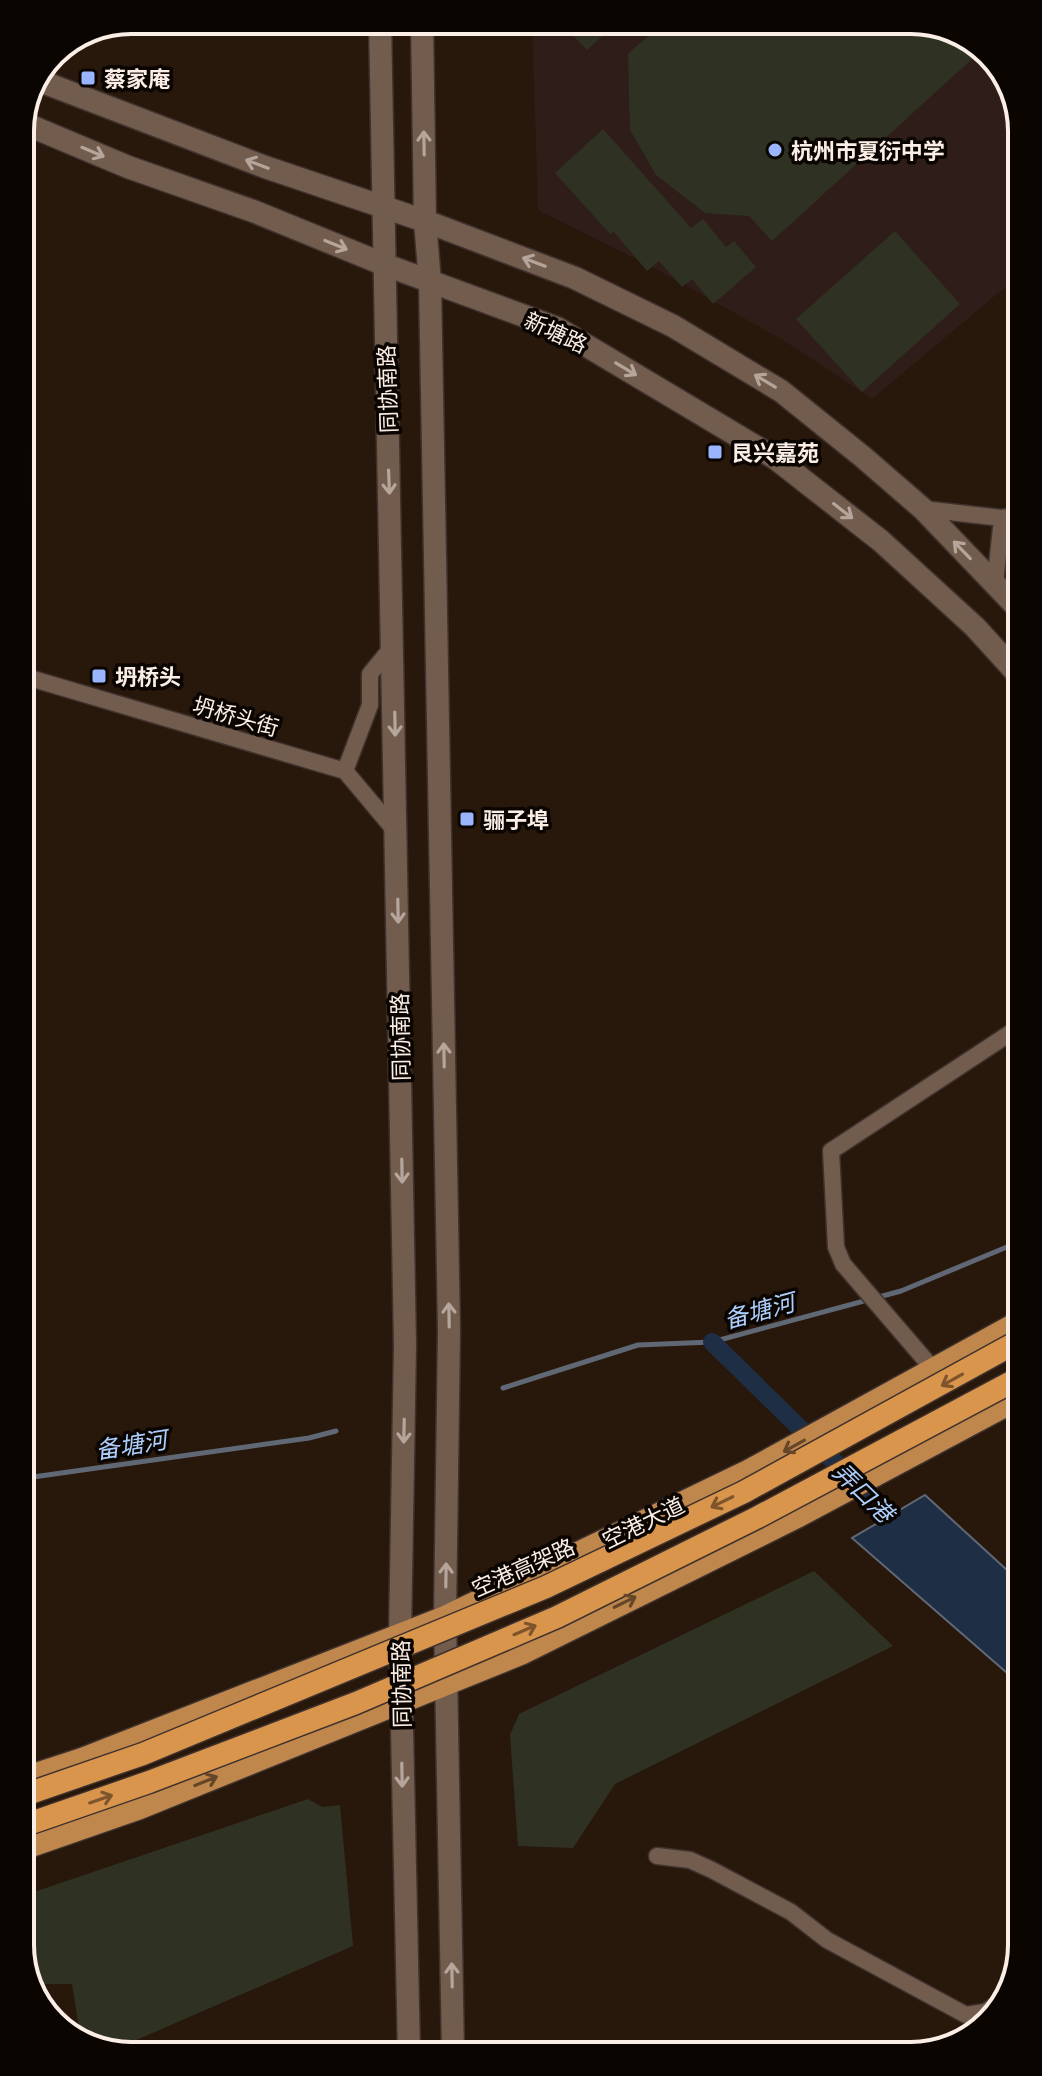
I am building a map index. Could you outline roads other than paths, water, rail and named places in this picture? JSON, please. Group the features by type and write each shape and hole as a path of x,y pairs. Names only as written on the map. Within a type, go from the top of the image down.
{"highway":[{"name":"空港高架路","path":"34,1792 143,1754 546,1587 744,1492 1008,1347"},
{"path":"34,1822 356,1703 557,1617 758,1517 1008,1384"}],"main road":[{"name":"同协南路","path":"380,34 405,1345 400,1636 409,2042"},
{"name":"同协南路","path":"422,34 425,221 430,282 449,1330 445,1617 453,2042"},
{"path":"47,84 265,167 425,221 575,278 673,326 781,391 923,509 1008,598"},
{"name":"新塘路","path":"34,127 128,167 253,211 383,264 557,328 775,458 881,541 975,627 1008,663"},
{"name":"空港大道","path":"34,1775 82,1759 445,1617 748,1471 1008,1328"},
{"path":"34,1845 140,1808 523,1653 797,1517 1008,1404"}],"street":[{"path":"923,509 1008,517"},
{"path":"995,584 1008,522"},
{"path":"393,646 370,674 370,705 345,771 397,833"},
{"name":"坍桥头街","path":"34,679 345,771"},
{"path":"933,1369 843,1264 836,1247 831,1151 1008,1035"},
{"path":"657,1856 690,1860 712,1870 791,1912 827,1940 966,2015 979,2013"}],"water":[{"path":"925,1495 1008,1571 1008,1674 1007,1673 852,1538"}],"waterway":[{"name":"备塘河","path":"503,1388 638,1345 712,1342 901,1291 1008,1247"},
{"name":"弄口港","path":"712,1342 907,1533"},
{"name":"备塘河","path":"34,1477 309,1438 336,1431"}],"place":[{"name":"蔡家庵","path":"88,78"},
{"name":"杭州市夏衍中学","path":"775,150"},
{"name":"艮兴嘉苑","path":"715,452"},
{"name":"坍桥头","path":"99,676"},
{"name":"骊子埠","path":"467,819"}]}
